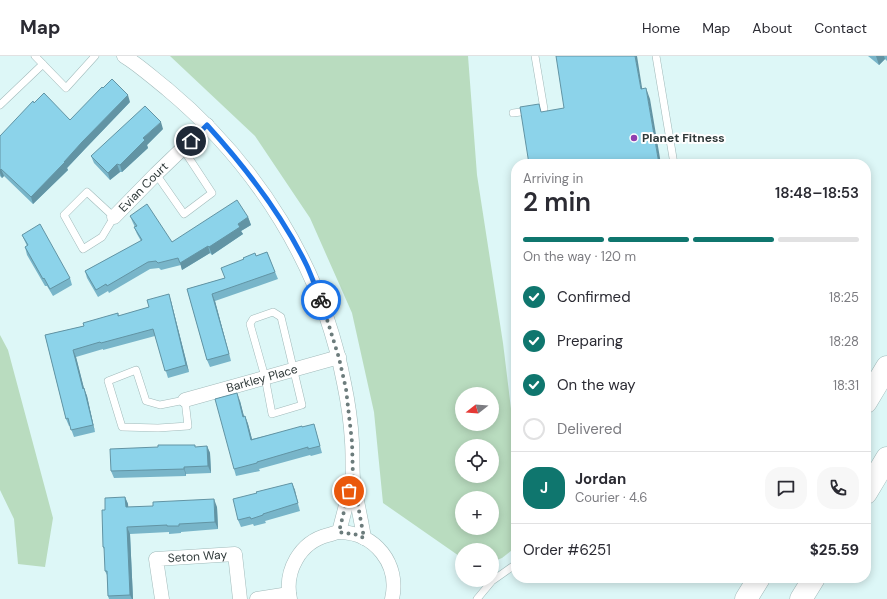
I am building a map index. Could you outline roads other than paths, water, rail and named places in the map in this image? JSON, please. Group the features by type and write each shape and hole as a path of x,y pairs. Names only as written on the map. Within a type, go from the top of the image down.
{"highway":[{"path":"871,394 887,367"},
{"path":"871,485 887,458"},
{"path":"746,599 756,583"},
{"path":"801,599 811,583"}],"street":[{"path":"124,56 162,84 207,125 239,160 262,190 307,266 322,303 339,358 348,400 352,442 353,478 364,538"},
{"name":"Evian Court","path":"114,217 207,125"},
{"name":"Barkley Place","path":"185,400 339,358"},
{"path":"339,532 353,478"},
{"path":"257,599 290,596 289,586 291,569 299,554 318,538 339,532 358,535 376,546 382,552 391,568 394,583 392,599"},
{"name":"Seton Way","path":"162,599 156,559 235,554 240,599"}],"lane":[{"path":"35,56 66,88 95,56"},
{"path":"513,114 544,109 534,56"},
{"path":"656,56 673,159"},
{"path":"0,105 42,64"},
{"path":"156,174 184,214 212,193 183,149"},
{"path":"86,192 114,217 102,237 84,249 64,215 86,192"},
{"path":"273,312 281,317 302,406 272,414 265,377 250,324 253,320 273,312"},
{"path":"136,370 146,401 160,405 185,400 188,426 158,428 122,427 108,381 136,370"},
{"path":"478,599 492,581 511,568"}],"place":[{"name":"Planet Fitness","path":"634,138"}]}
